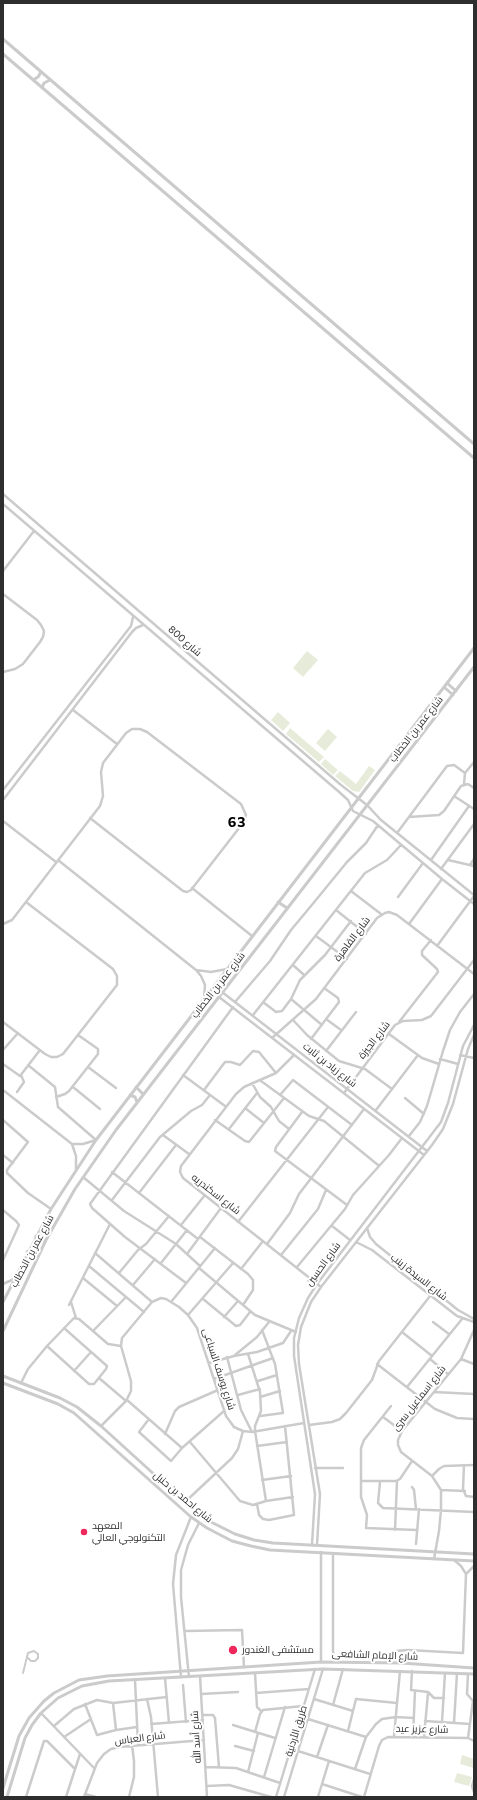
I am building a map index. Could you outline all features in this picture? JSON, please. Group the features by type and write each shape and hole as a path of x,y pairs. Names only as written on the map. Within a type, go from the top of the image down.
{"street":[{"path":"3,39 474,444"},
{"path":"3,54 474,458"},
{"path":"33,80 38,77 41,72"},
{"path":"42,88 45,81 50,80"},
{"name":"شارع 800","path":"3,494 104,582 367,805 379,818 474,895"},
{"name":"شارع 800","path":"3,504 184,661 342,794 348,800 353,811 375,822 474,904"},
{"path":"3,571 34,531"},
{"path":"100,588 104,582"},
{"path":"3,594 37,620 44,630 43,637 40,642 23,664 15,669 3,672"},
{"path":"3,790 131,626 133,616"},
{"path":"3,800 134,629 143,625"},
{"name":"شارع عمر بن الخطاب","path":"3,1302 36,1234 76,1169 96,1140 474,648"},
{"path":"184,661 190,655"},
{"name":"شارع عمر بن الخطاب","path":"3,1331 36,1258 83,1177 137,1102 474,667"},
{"path":"89,679 94,683"},
{"path":"447,683 456,691"},
{"path":"444,687 453,694"},
{"path":"73,710 117,744"},
{"path":"3,924 12,920 90,818 100,806 102,800 102,766 117,744 129,731 136,728 144,730 244,808 246,815 243,823 189,891 183,891 90,818"},
{"path":"409,817 440,815 464,784 465,774 474,762"},
{"path":"397,833 447,766 454,765 465,774"},
{"path":"3,786 8,784"},
{"path":"464,784 468,784 474,788"},
{"path":"454,796 474,809"},
{"path":"431,860 469,806"},
{"path":"375,822 379,818"},
{"path":"3,821 57,861 196,970 201,976 205,985 204,998"},
{"path":"441,869 474,824"},
{"path":"235,1002 270,961 291,930 348,862 366,843 378,825"},
{"path":"253,1015 366,872 381,864 401,845"},
{"path":"470,865 474,859"},
{"path":"448,860 474,866"},
{"path":"398,897 423,863"},
{"path":"409,924 442,879"},
{"path":"192,888 252,936"},
{"path":"351,891 381,914"},
{"path":"437,946 474,895"},
{"path":"4,1023 51,1057 60,1056 115,989 117,976 113,969 26,902"},
{"path":"278,902 287,908"},
{"path":"336,910 366,934"},
{"name":"شارع القاهرة","path":"272,1038 304,1010 324,988 381,914 390,912 394,913 474,974"},
{"path":"263,1002 278,1012 282,1011 291,999 304,974 319,962 351,921"},
{"path":"316,936 347,960"},
{"path":"398,1023 438,972 437,969 422,955 422,951 431,940"},
{"name":"شارع الجيزة","path":"344,1093 398,1023 403,1021 422,1020 431,1016 474,960"},
{"path":"293,965 304,974"},
{"path":"196,970 211,972 227,969"},
{"path":"311,1039 339,1002 338,998 324,988"},
{"name":"شارع زياد بن ثابت","path":"222,992 428,1151"},
{"path":"409,1136 424,1114 430,1098 440,1059 453,1024 474,994"},
{"name":"شارع زياد بن ثابت","path":"219,997 424,1155"},
{"path":"291,999 322,1025"},
{"path":"186,1283 110,1224 91,1206 92,1201 99,1190 232,1007"},
{"path":"326,1051 356,1012"},
{"path":"326,1019 341,1030"},
{"path":"293,1020 311,1039 326,1051 345,1064 362,1068 392,1089"},
{"name":"شارع الحسين","path":"312,1545 315,1509 314,1490 294,1365 296,1332 303,1308 318,1284 350,1240 435,1130 445,1113 460,1055 466,1038 474,1025"},
{"path":"3,1050 18,1033"},
{"path":"389,1034 426,1060 439,1064"},
{"path":"56,1096 66,1093 73,1087 98,1054 99,1051 78,1035"},
{"name":"شارع الحسين","path":"317,1546 320,1510 319,1489 298,1364 298,1346 301,1327 311,1302 321,1287 441,1133 451,1113 466,1056 474,1035"},
{"path":"21,1075 40,1050"},
{"path":"204,1090 225,1062 240,1065 253,1051 259,1052 276,1073"},
{"name":"شارع اسكندريه","path":"294,1055 276,1073 260,1081 252,1083 240,1090 225,1106 189,1154 181,1166 181,1175 321,1287"},
{"path":"376,1110 418,1055"},
{"path":"460,1055 474,1058"},
{"path":"440,1059 458,1064"},
{"path":"3,1064 18,1075 21,1075 24,1081 17,1092"},
{"path":"28,1066 54,1086 58,1107 96,1140"},
{"path":"88,1067 116,1088"},
{"path":"183,1075 225,1106"},
{"path":"280,1095 293,1080 352,1125"},
{"path":"260,1081 302,1112 312,1118 324,1121 378,1165"},
{"path":"252,1083 257,1093 274,1111 279,1121 289,1129"},
{"path":"73,1087 100,1109"},
{"path":"136,1088 144,1094"},
{"path":"3,1090 72,1144 76,1156 76,1169"},
{"path":"228,1129 257,1093"},
{"path":"130,1095 135,1097 137,1102"},
{"path":"112,1200 163,1134 191,1111 202,1105 210,1095"},
{"path":"215,1120 247,1142 251,1140 284,1098"},
{"path":"405,1098 424,1114"},
{"path":"238,1222 328,1107"},
{"path":"245,1108 264,1123"},
{"path":"267,1244 290,1213 299,1194 364,1109"},
{"path":"302,1112 275,1149 276,1153 347,1205"},
{"path":"3,1120 28,1142 7,1170 8,1174 28,1193 51,1209"},
{"path":"163,1134 189,1154"},
{"path":"297,1267 332,1226 353,1195 378,1165 389,1155 402,1138"},
{"path":"72,1144 86,1143 96,1140"},
{"path":"139,1194 176,1145"},
{"path":"3,1155 13,1162"},
{"path":"112,1172 181,1226 215,1248 251,1277 254,1283 253,1290 243,1305"},
{"path":"83,1177 130,1216 176,1244 217,1284 250,1312 269,1322 296,1332"},
{"path":"281,1256 318,1209 326,1190"},
{"path":"181,1226 205,1195"},
{"path":"187,1254 221,1208"},
{"path":"3,1210 16,1220 18,1225 3,1260"},
{"path":"119,1273 169,1216"},
{"path":"110,1224 70,1303 76,1318 109,1345 121,1346"},
{"path":"332,1226 350,1240"},
{"name":"شارع السيدة زينب","path":"367,1228 376,1244 458,1310 474,1319"},
{"path":"161,1263 187,1230"},
{"path":"36,1234 38,1241 43,1242 46,1240"},
{"path":"242,1269 263,1241"},
{"name":"شارع السيدة زينب","path":"356,1242 368,1247 462,1319 474,1322"},
{"path":"101,1426 126,1400 131,1391 131,1381 121,1346 124,1334 152,1302 161,1298 171,1302 215,1248"},
{"path":"26,1254 30,1250 35,1251 36,1258"},
{"path":"95,1253 152,1302"},
{"path":"133,1285 156,1259"},
{"path":"188,1315 217,1284 233,1263"},
{"path":"89,1266 144,1312"},
{"path":"83,1278 117,1306"},
{"path":"3,1284 14,1280"},
{"path":"309,1426 340,1419 372,1380 378,1364 434,1291"},
{"path":"93,1331 126,1296"},
{"path":"203,1299 224,1317 238,1326 250,1312"},
{"path":"224,1317 238,1301"},
{"name":"شارع يوسف السباعى","path":"171,1302 188,1315 199,1331 224,1411 231,1424 243,1431"},
{"path":"19,1389 28,1369 71,1320 76,1318"},
{"path":"407,1387 462,1319"},
{"path":"234,1356 269,1322"},
{"path":"433,1322 449,1334"},
{"path":"47,1346 91,1385 99,1378 106,1370 107,1366 64,1328"},
{"path":"260,1416 283,1413 273,1358 262,1330"},
{"name":"شارع اسماعيل سرى","path":"434,1559 441,1510 440,1490 432,1476 399,1449 398,1440 402,1431 460,1359 474,1330"},
{"path":"209,1363 227,1357 248,1354 283,1343 291,1331"},
{"path":"402,1332 432,1356"},
{"path":"74,1371 91,1352"},
{"path":"248,1354 260,1389 261,1411 253,1432"},
{"path":"227,1357 241,1410 253,1432 257,1446 266,1501"},
{"path":"214,1379 273,1358"},
{"path":"430,1359 448,1374"},
{"path":"460,1359 474,1364"},
{"path":"294,1365 298,1364"},
{"path":"378,1364 426,1402 446,1415 457,1418 474,1418"},
{"path":"258,1382 277,1375"},
{"name":"شارع احمد بن حنبل","path":"3,1376 69,1402 101,1426 185,1502 218,1526 253,1539 273,1543 474,1554"},
{"path":"99,1378 182,1448"},
{"name":"شارع احمد بن حنبل","path":"3,1383 58,1404 74,1413 199,1523 223,1537 251,1546 270,1550 474,1561"},
{"path":"238,1395 260,1389"},
{"path":"165,1434 175,1411 179,1407 218,1390"},
{"path":"260,1397 280,1391"},
{"path":"434,1392 474,1394"},
{"path":"391,1406 362,1444 361,1481 362,1501 367,1515 366,1528 416,1530"},
{"path":"149,1419 139,1432 171,1461 182,1448 224,1411"},
{"path":"383,1417 402,1431"},
{"path":"185,1502 234,1456 243,1431 253,1432 304,1423"},
{"path":"257,1504 260,1517 269,1520 294,1516 285,1426"},
{"path":"190,1442 240,1501 248,1504 257,1504 266,1501 293,1497"},
{"path":"257,1446 287,1442"},
{"path":"395,1530 397,1480 412,1461"},
{"path":"464,1465 463,1487 466,1496 474,1497"},
{"path":"432,1476 444,1466 474,1466"},
{"path":"316,1468 343,1468"},
{"path":"149,1479 153,1474"},
{"path":"262,1480 291,1476"},
{"path":"361,1481 380,1482 397,1480"},
{"path":"380,1482 379,1506 383,1508 474,1512"},
{"path":"412,1487 414,1490 417,1509 416,1544"},
{"path":"314,1490 319,1489"},
{"path":"440,1490 465,1491"},
{"path":"181,1677 172,1584 176,1555 192,1517"},
{"path":"189,1676 180,1583 181,1570 188,1544 199,1523"},
{"path":"251,1546 253,1539"},
{"path":"321,1552 321,1662"},
{"path":"333,1553 333,1651 334,1657 338,1662"},
{"path":"390,1663 391,1656 396,1651 408,1650 463,1653 466,1574 461,1566 453,1560"},
{"path":"466,1574 474,1566"},
{"path":"185,1631 242,1630 244,1667"},
{"path":"23,1673 28,1658 28,1653 32,1651 38,1654 38,1658 35,1661 31,1661 28,1658"},
{"name":"شارع الإمام الشافعى","path":"3,1788 19,1736 29,1718 44,1701 66,1686 93,1677 321,1662 390,1663 474,1668"},
{"path":"451,1666 451,1673"},
{"name":"شارع الإمام الشافعى","path":"7,1797 25,1738 41,1713 58,1698 82,1686 95,1683 189,1676 315,1669 474,1674"},
{"name":"طريق الأردنية","path":"276,1797 315,1669"},
{"name":"طريق الأردنية","path":"284,1797 323,1669"},
{"path":"333,1705 343,1669"},
{"path":"394,1736 400,1671"},
{"path":"412,1671 411,1690 428,1692 434,1698 444,1698"},
{"path":"442,1722 445,1672"},
{"path":"255,1673 257,1707 262,1711"},
{"path":"454,1723 457,1673"},
{"path":"468,1674 467,1694 473,1701 468,1738"},
{"name":"شارع أسد الله","path":"200,1676 207,1797"},
{"path":"165,1678 169,1723"},
{"path":"135,1680 138,1745"},
{"path":"183,1685 186,1722"},
{"path":"256,1693 308,1689"},
{"path":"412,1736 415,1691"},
{"path":"201,1694 238,1692"},
{"path":"424,1737 428,1692"},
{"path":"54,1726 74,1709 99,1700 113,1703 167,1697"},
{"path":"314,1699 353,1711"},
{"path":"348,1731 356,1699 397,1703"},
{"path":"147,1700 151,1724 158,1797"},
{"path":"113,1703 116,1730"},
{"path":"85,1704 97,1735 137,1727"},
{"path":"255,1732 262,1711 266,1708 303,1706"},
{"path":"264,1777 285,1707"},
{"path":"41,1713 94,1768"},
{"path":"202,1715 212,1715 216,1718 219,1767"},
{"path":"355,1769 366,1737 376,1724 382,1719 396,1717 414,1718"},
{"path":"64,1737 91,1719"},
{"path":"308,1719 366,1737"},
{"path":"151,1724 203,1720"},
{"path":"425,1721 470,1724"},
{"path":"233,1725 275,1738"},
{"path":"317,1757 328,1725"},
{"path":"248,1772 258,1733"},
{"name":"شارع عزيز عيد","path":"363,1797 378,1746 382,1740 394,1736 412,1736 468,1738 474,1741"},
{"name":"شارع العباس","path":"85,1795 94,1768 100,1758 111,1749 138,1745 204,1740"},
{"path":"26,1797 44,1741 47,1741 75,1769"},
{"path":"129,1797 134,1776 132,1746"},
{"path":"235,1746 254,1751"},
{"path":"298,1751 370,1774"},
{"path":"66,1797 80,1754"},
{"path":"12,1760 18,1761"},
{"path":"318,1797 329,1761"},
{"path":"206,1767 236,1768 280,1783"},
{"path":"474,1779 472,1786 474,1792"},
{"path":"322,1784 363,1797"},
{"path":"207,1786 229,1785 271,1797"},
{"path":"85,1795 96,1797"}],"green space":[{"path":"307,651 318,660 303,677 293,668"},
{"path":"278,712 290,723 283,731 271,720"},
{"path":"290,728 324,757 319,762 286,734"},
{"path":"328,729 337,737 325,751 316,743"},
{"path":"325,759 338,770 333,775 321,764"},
{"path":"369,766 375,770 359,792 353,791 335,776 340,771 356,784"},
{"path":"462,1755 474,1759 474,1768 460,1764"},
{"path":"457,1773 472,1777 469,1786 454,1782"}],"place":[{"name":"المعهد التكنولوجي العالي","path":"84,1532"},
{"name":"مستشفى الغندور","path":"233,1650"}],"district":[{"name":"63","path":"237,822"}]}
